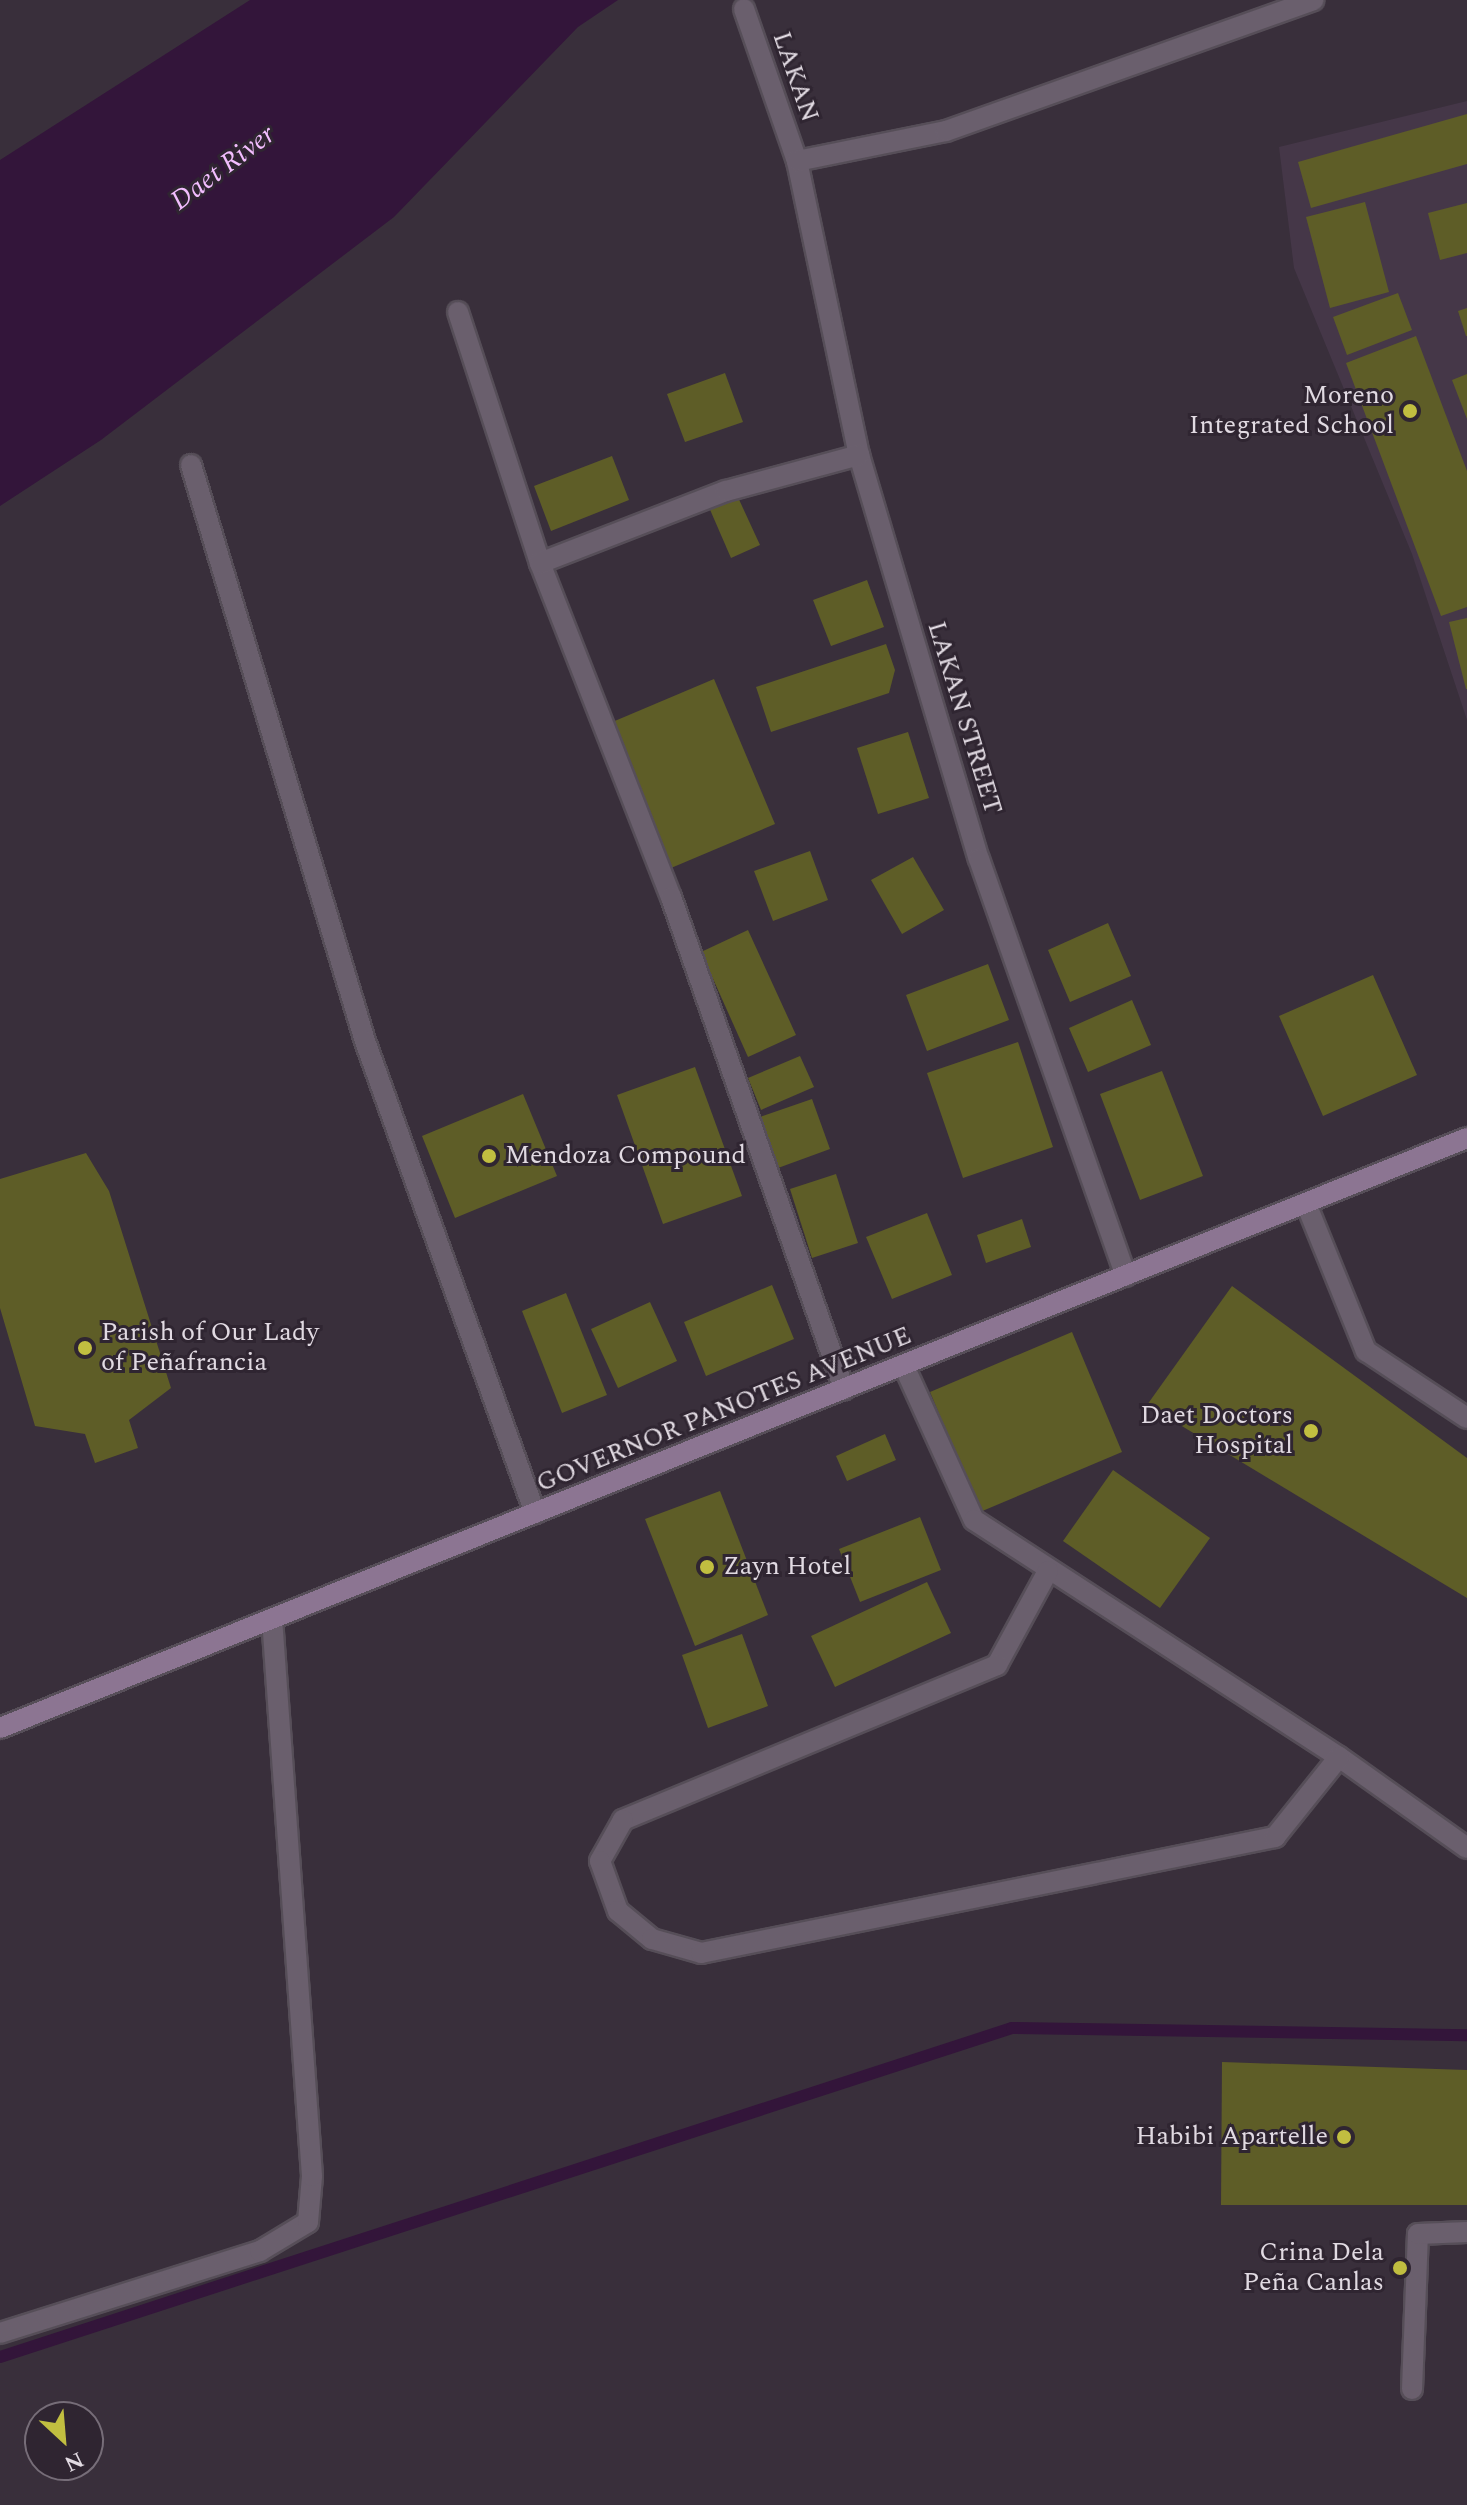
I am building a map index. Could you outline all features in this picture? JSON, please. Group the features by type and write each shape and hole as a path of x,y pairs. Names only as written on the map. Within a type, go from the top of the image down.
{"main road":[{"name":"GOVERNOR PANOTES AVENUE","path":"0,1728 1307,1206 1467,1138"}],"street":[{"path":"797,161 946,131 1313,0"},
{"name":"LAKAN","path":"744,9 797,161"},
{"name":"LAKAN STREET","path":"797,161 859,455 979,859 1126,1276"},
{"path":"458,312 540,563 671,897 844,1389"},
{"path":"540,563 726,491 859,455"},
{"path":"191,465 365,1041 535,1513"},
{"path":"1307,1206 1366,1351 1467,1418"},
{"path":"904,1366 974,1520 1048,1571 1339,1757 1467,1848"},
{"path":"1048,1571 997,1665 623,1820 600,1861 618,1911 652,1939 701,1953 1275,1837 1339,1757"},
{"path":"0,2333 260,2251 308,2222 312,2176 272,1618"},
{"path":"1412,2389 1418,2234 1467,2232"}],"shaded area":[{"name":"Moreno Integrated School","path":"1467,101 1467,720 1412,554 1294,268 1279,147"}],"water":[{"name":"Daet River","path":"250,0 618,0 578,27 394,217 101,440 0,506 0,160"}],"building":[{"path":"1467,114 1467,164 1311,208 1298,162"},
{"path":"1365,202 1389,292 1330,308 1306,217"},
{"path":"1467,203 1467,253 1440,260 1428,213"},
{"path":"1398,293 1412,330 1347,355 1333,317"},
{"path":"1467,308 1467,336 1466,336 1458,311"},
{"path":"1416,336 1467,471 1467,607 1441,616 1346,363"},
{"path":"725,373 743,422 685,442 667,394"},
{"path":"1467,374 1467,419 1452,380"},
{"path":"612,456 629,500 551,531 534,486"},
{"path":"736,493 760,545 731,558 708,505"},
{"path":"867,580 884,627 831,646 813,600"},
{"path":"1467,618 1467,689 1466,689 1449,622"},
{"path":"886,644 895,670 889,693 771,732 756,687"},
{"path":"714,679 775,824 671,868 610,723"},
{"path":"908,732 929,798 878,814 857,748"},
{"path":"810,851 828,900 773,921 754,871"},
{"path":"913,857 944,910 902,934 871,880"},
{"path":"1108,923 1131,976 1070,1002 1048,950"},
{"path":"748,930 796,1035 748,1057 701,952"},
{"path":"988,964 1009,1020 927,1051 906,995"},
{"path":"1373,975 1417,1075 1323,1116 1279,1016"},
{"path":"1132,1000 1151,1045 1088,1072 1069,1028"},
{"path":"1018,1042 1053,1147 963,1178 927,1073"},
{"path":"800,1056 814,1087 761,1110 748,1078"},
{"path":"695,1067 742,1196 663,1224 617,1095"},
{"path":"1162,1071 1203,1176 1140,1200 1100,1094"},
{"name":"Mendoza Compound","path":"523,1094 557,1176 455,1218 422,1136"},
{"path":"812,1099 830,1149 778,1168 760,1117"},
{"name":"Parish of Our Lady of Peñafrancia","path":"86,1153 109,1191 171,1388 129,1420 138,1448 95,1463 85,1434 35,1426 0,1308 0,1179"},
{"path":"836,1174 858,1243 812,1258 790,1189"},
{"path":"927,1213 952,1275 892,1299 866,1237"},
{"path":"1022,1219 1031,1247 986,1263 977,1235"},
{"path":"772,1285 794,1339 706,1376 684,1322"},
{"name":"Daet Doctors Hospital","path":"1232,1286 1467,1458 1467,1598 1147,1405"},
{"path":"566,1293 607,1395 562,1413 522,1311"},
{"path":"650,1302 677,1361 618,1388 591,1329"},
{"path":"1072,1332 1122,1452 980,1512 930,1392"},
{"path":"885,1434 896,1460 847,1481 836,1456"},
{"path":"1113,1470 1210,1538 1160,1608 1063,1541"},
{"name":"Zayn Hotel","path":"720,1491 768,1615 695,1646 645,1519"},
{"path":"920,1517 941,1570 860,1602 839,1549"},
{"path":"927,1582 951,1633 835,1687 811,1636"},
{"path":"742,1634 768,1706 708,1728 682,1655"},
{"name":"Habibi Apartelle","path":"1222,2062 1467,2070 1467,2205 1221,2205"}],"waterway":[{"path":"0,2357 1012,2028 1467,2035"}],"place":[{"name":"Moreno Integrated School","path":"1410,411"},
{"name":"Mendoza Compound","path":"489,1156"},
{"name":"Parish of Our Lady of Peñafrancia","path":"85,1348"},
{"name":"Daet Doctors Hospital","path":"1311,1431"},
{"name":"Zayn Hotel","path":"707,1567"},
{"name":"Habibi Apartelle","path":"1344,2137"},
{"name":"Crina Dela Peña Canlas","path":"1400,2268"}]}
